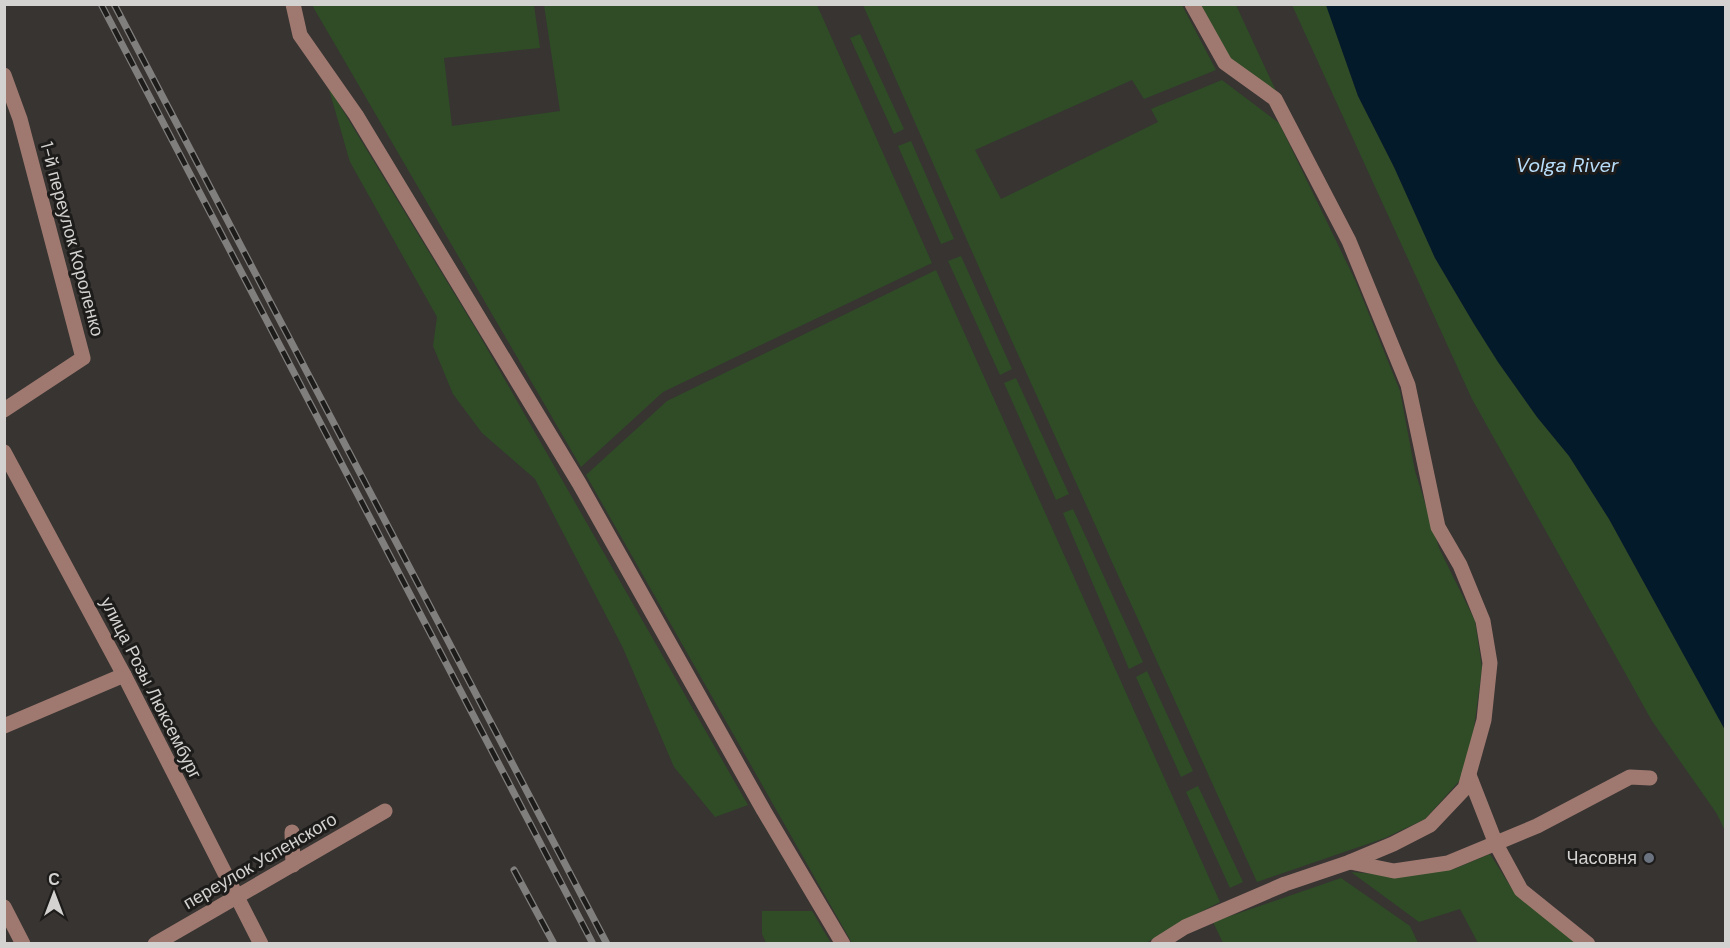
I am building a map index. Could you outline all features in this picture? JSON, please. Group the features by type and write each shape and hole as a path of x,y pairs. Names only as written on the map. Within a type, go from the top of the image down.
{"street":[{"path":"293,4 300,35 356,115 579,483 764,811 843,944"},
{"path":"1158,944 1185,927 1285,884 1393,844 1430,825 1465,788 1485,720 1491,663 1483,621 1460,565 1438,527 1408,385 1349,242 1275,99 1225,63 1192,4"},
{"name":"1-й переулок Короленко","path":"4,75 12,119 83,358 4,410"},
{"name":"улица Розы Люксембург","path":"4,452 124,675 261,944"},
{"path":"4,726 124,675"},
{"path":"1468,775 1496,844 1521,890 1588,944"},
{"path":"1350,861 1394,871 1448,863 1537,826 1630,777 1650,778"},
{"name":"переулок Успенского","path":"155,944 385,811"},
{"path":"292,832 293,865"},
{"path":"4,907 23,944"}],"green space":[{"path":"312,5 534,5 540,48 444,58 452,126 560,111 544,5 817,5 932,263 663,392 581,467"},
{"path":"863,5 1182,5 1216,70 1144,99 1132,80 975,150 1001,199 1158,122 1151,109 1222,80 1279,123 1356,282 1400,391 1415,471 1439,548 1475,621 1482,668 1474,728 1461,779 1425,819 1385,838 1257,882 1001,317"},
{"path":"1201,5 1236,5 1276,91 1230,58"},
{"path":"1292,5 1326,5 1358,96 1394,167 1435,258 1498,362 1537,417 1569,456 1609,519 1725,730 1725,831 1717,814 1652,721 1472,399"},
{"path":"860,34 904,129 894,134 850,38"},
{"path":"328,86 477,331 748,805 715,817 674,767 623,648 535,479 482,433 453,394 433,346 437,317 350,162"},
{"path":"911,141 954,239 941,244 898,146"},
{"path":"961,256 1012,369 1000,375 948,261"},
{"path":"936,270 1220,902 1146,943 852,943 586,475 667,401"},
{"path":"1016,378 1069,494 1056,500 1004,383"},
{"path":"1073,509 1143,662 1129,669 1063,513"},
{"path":"1147,671 1193,771 1181,777 1136,677"},
{"path":"1198,786 1243,882 1230,888 1186,792"},
{"path":"1490,854 1512,889 1576,943 1478,943 1460,909 1419,922 1351,872 1387,875 1454,869"},
{"path":"1341,878 1410,926 1418,943 1223,943 1213,922"},
{"path":"762,911 812,911 831,943 766,943 762,934"}],"water":[{"name":"Volga River","path":"1326,5 1725,5 1725,730 1609,519 1569,456 1537,417 1498,362 1435,258 1394,167 1358,96"}],"railway":[{"path":"101,4 593,944"},
{"path":"114,4 607,944"},
{"path":"514,870 554,944"}],"place":[{"name":"Часовня","path":"1649,858"}]}
